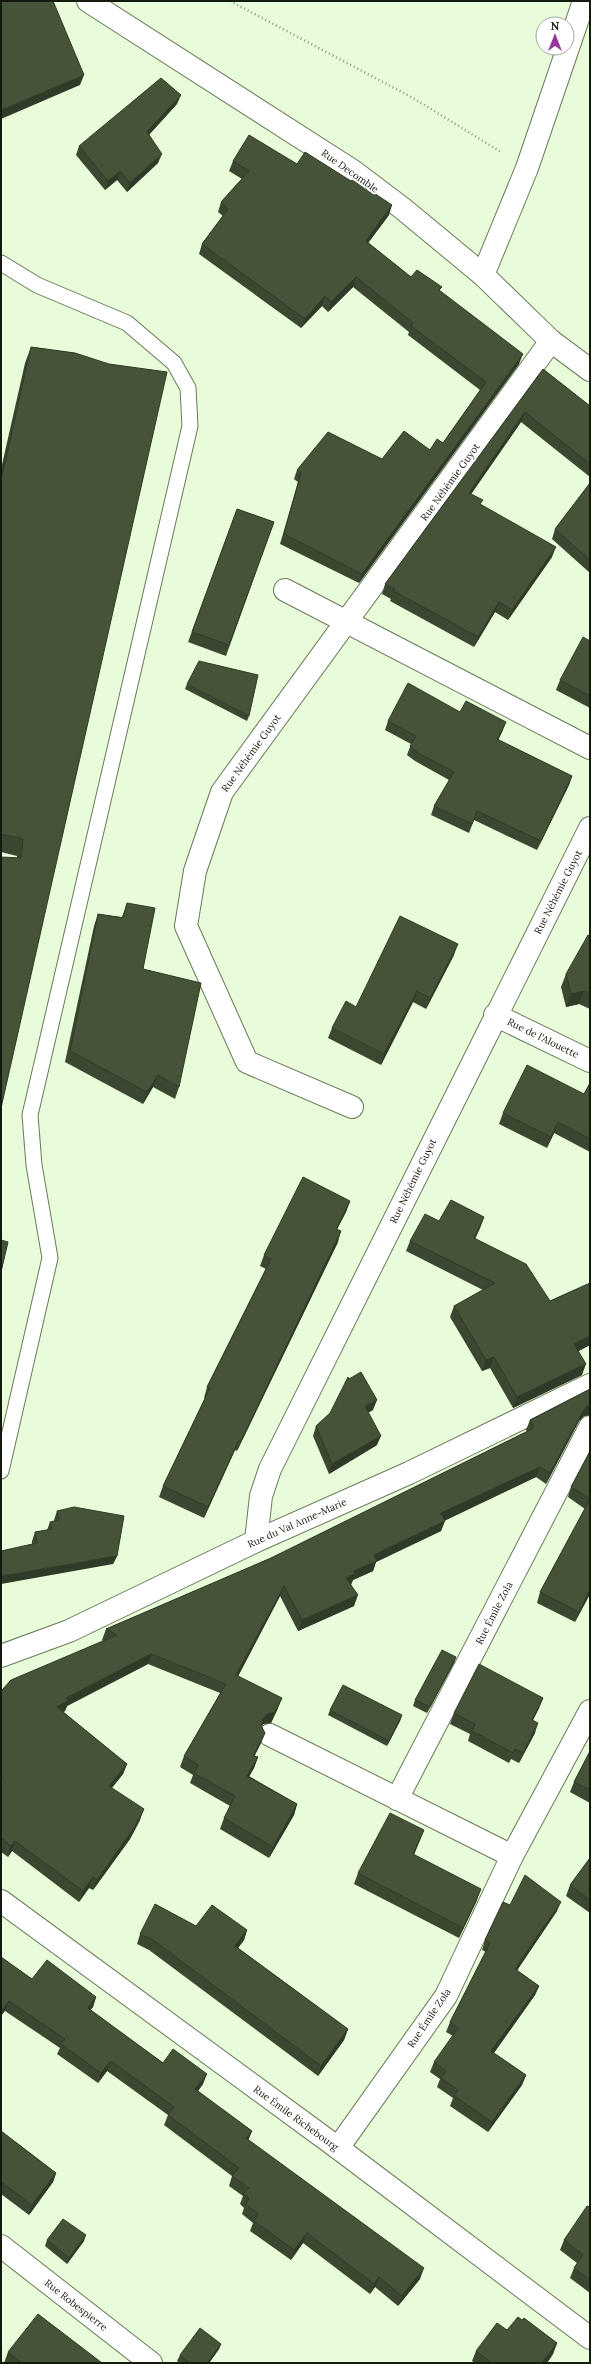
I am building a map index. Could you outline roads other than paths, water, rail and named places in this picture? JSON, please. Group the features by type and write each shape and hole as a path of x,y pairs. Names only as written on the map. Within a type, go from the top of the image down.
{"street":[{"name":"Rue Decomble","path":"88,1 353,171 402,208 483,275 552,341 590,370"},
{"path":"483,275 527,168 584,1"},
{"name":"Rue Néhémie Guyot","path":"352,1107 247,1062 186,926 195,871 222,792 552,341"},
{"path":"285,590 590,748"},
{"name":"Rue Néhémie Guyot","path":"256,1541 261,1496 270,1469 495,1015 590,828"},
{"name":"Rue de l'Alouette","path":"495,1015 590,1062"},
{"name":"Rue du Val Anne-Marie","path":"1,1656 69,1631 256,1541 409,1473 590,1385"},
{"name":"Rue Émile Zola","path":"397,1800 590,1427"},
{"name":"Rue Émile Zola","path":"338,2148 446,1996 512,1856 590,1711"},
{"path":"270,1735 397,1800 512,1856"},
{"name":"Rue Émile Richebourg","path":"1,1901 338,2148 590,2338"},
{"name":"Rue Robespierre","path":"1,2246 151,2363"}],"lane":[{"path":"1,263 37,285 127,323 174,363 188,388 190,426 30,1115 34,1165 50,1258 1,1471"}]}
